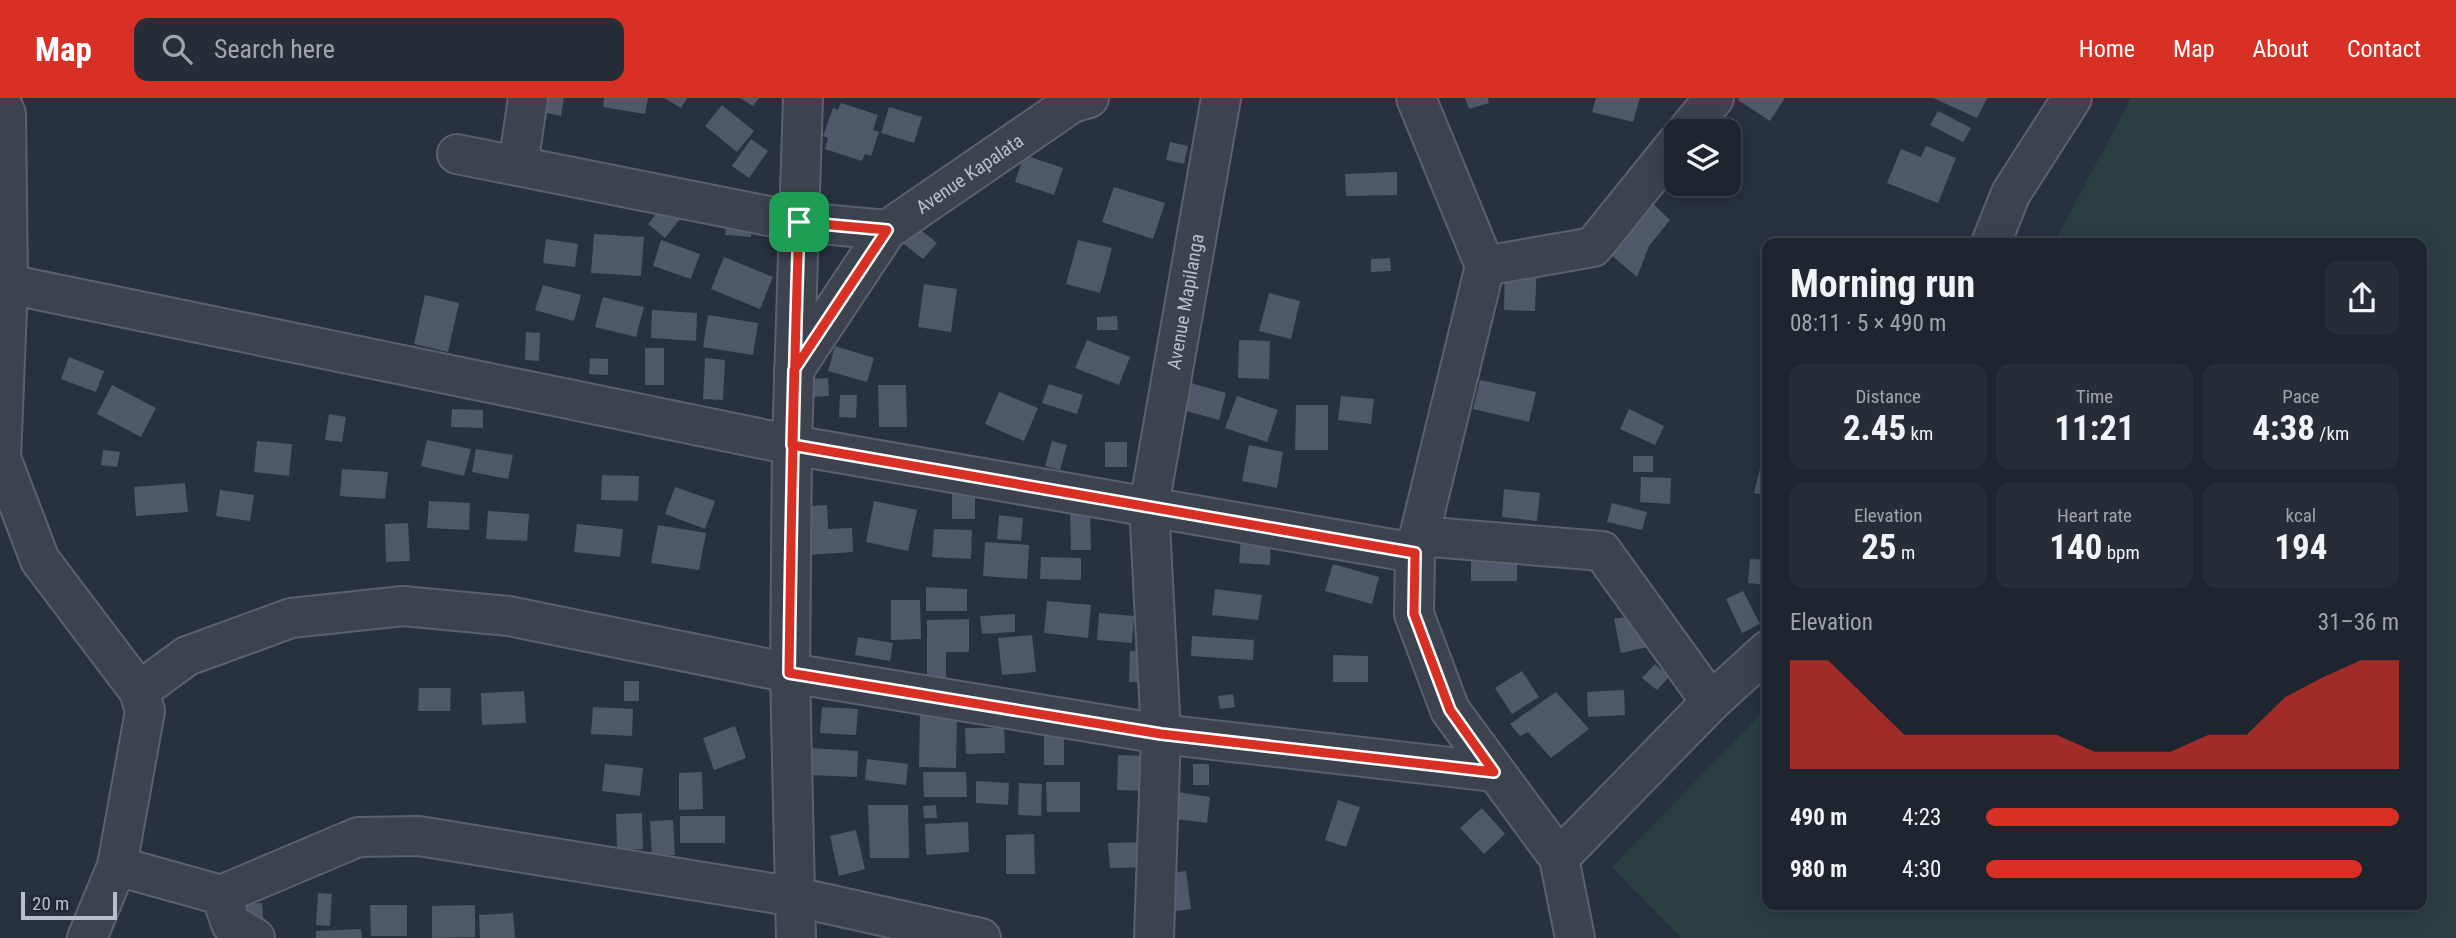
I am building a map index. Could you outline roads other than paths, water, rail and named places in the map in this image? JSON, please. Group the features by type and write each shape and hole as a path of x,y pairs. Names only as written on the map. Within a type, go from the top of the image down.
{"street":[{"path":"518,166 528,98"},
{"path":"796,938 789,673 792,445 803,98"},
{"name":"Avenue Mapilanga","path":"1154,938 1161,734 1149,506 1221,98"},
{"path":"1416,98 1485,266 1417,545 1414,614 1450,710 1559,858 1575,938"},
{"path":"1697,119 1714,98"},
{"path":"1993,238 2011,193 2072,98"},
{"path":"0,100 6,114 8,284 2,364 1,458 40,560 139,691 145,711 117,866 87,938"},
{"name":"Avenue Kapalata","path":"794,370 887,230 1077,100"},
{"path":"457,154 799,222 887,230"},
{"path":"1485,266 1593,247 1664,159"},
{"path":"8,284 792,445 1149,506 1417,545 1602,551 1711,702"},
{"path":"139,691 187,656 291,618 403,606 509,616 789,673 1161,734 1494,772"},
{"path":"1559,858 1711,702 1762,655"},
{"path":"117,866 221,895 359,837 419,836 796,897 981,938"},
{"path":"221,895 231,924 255,938"}]}
